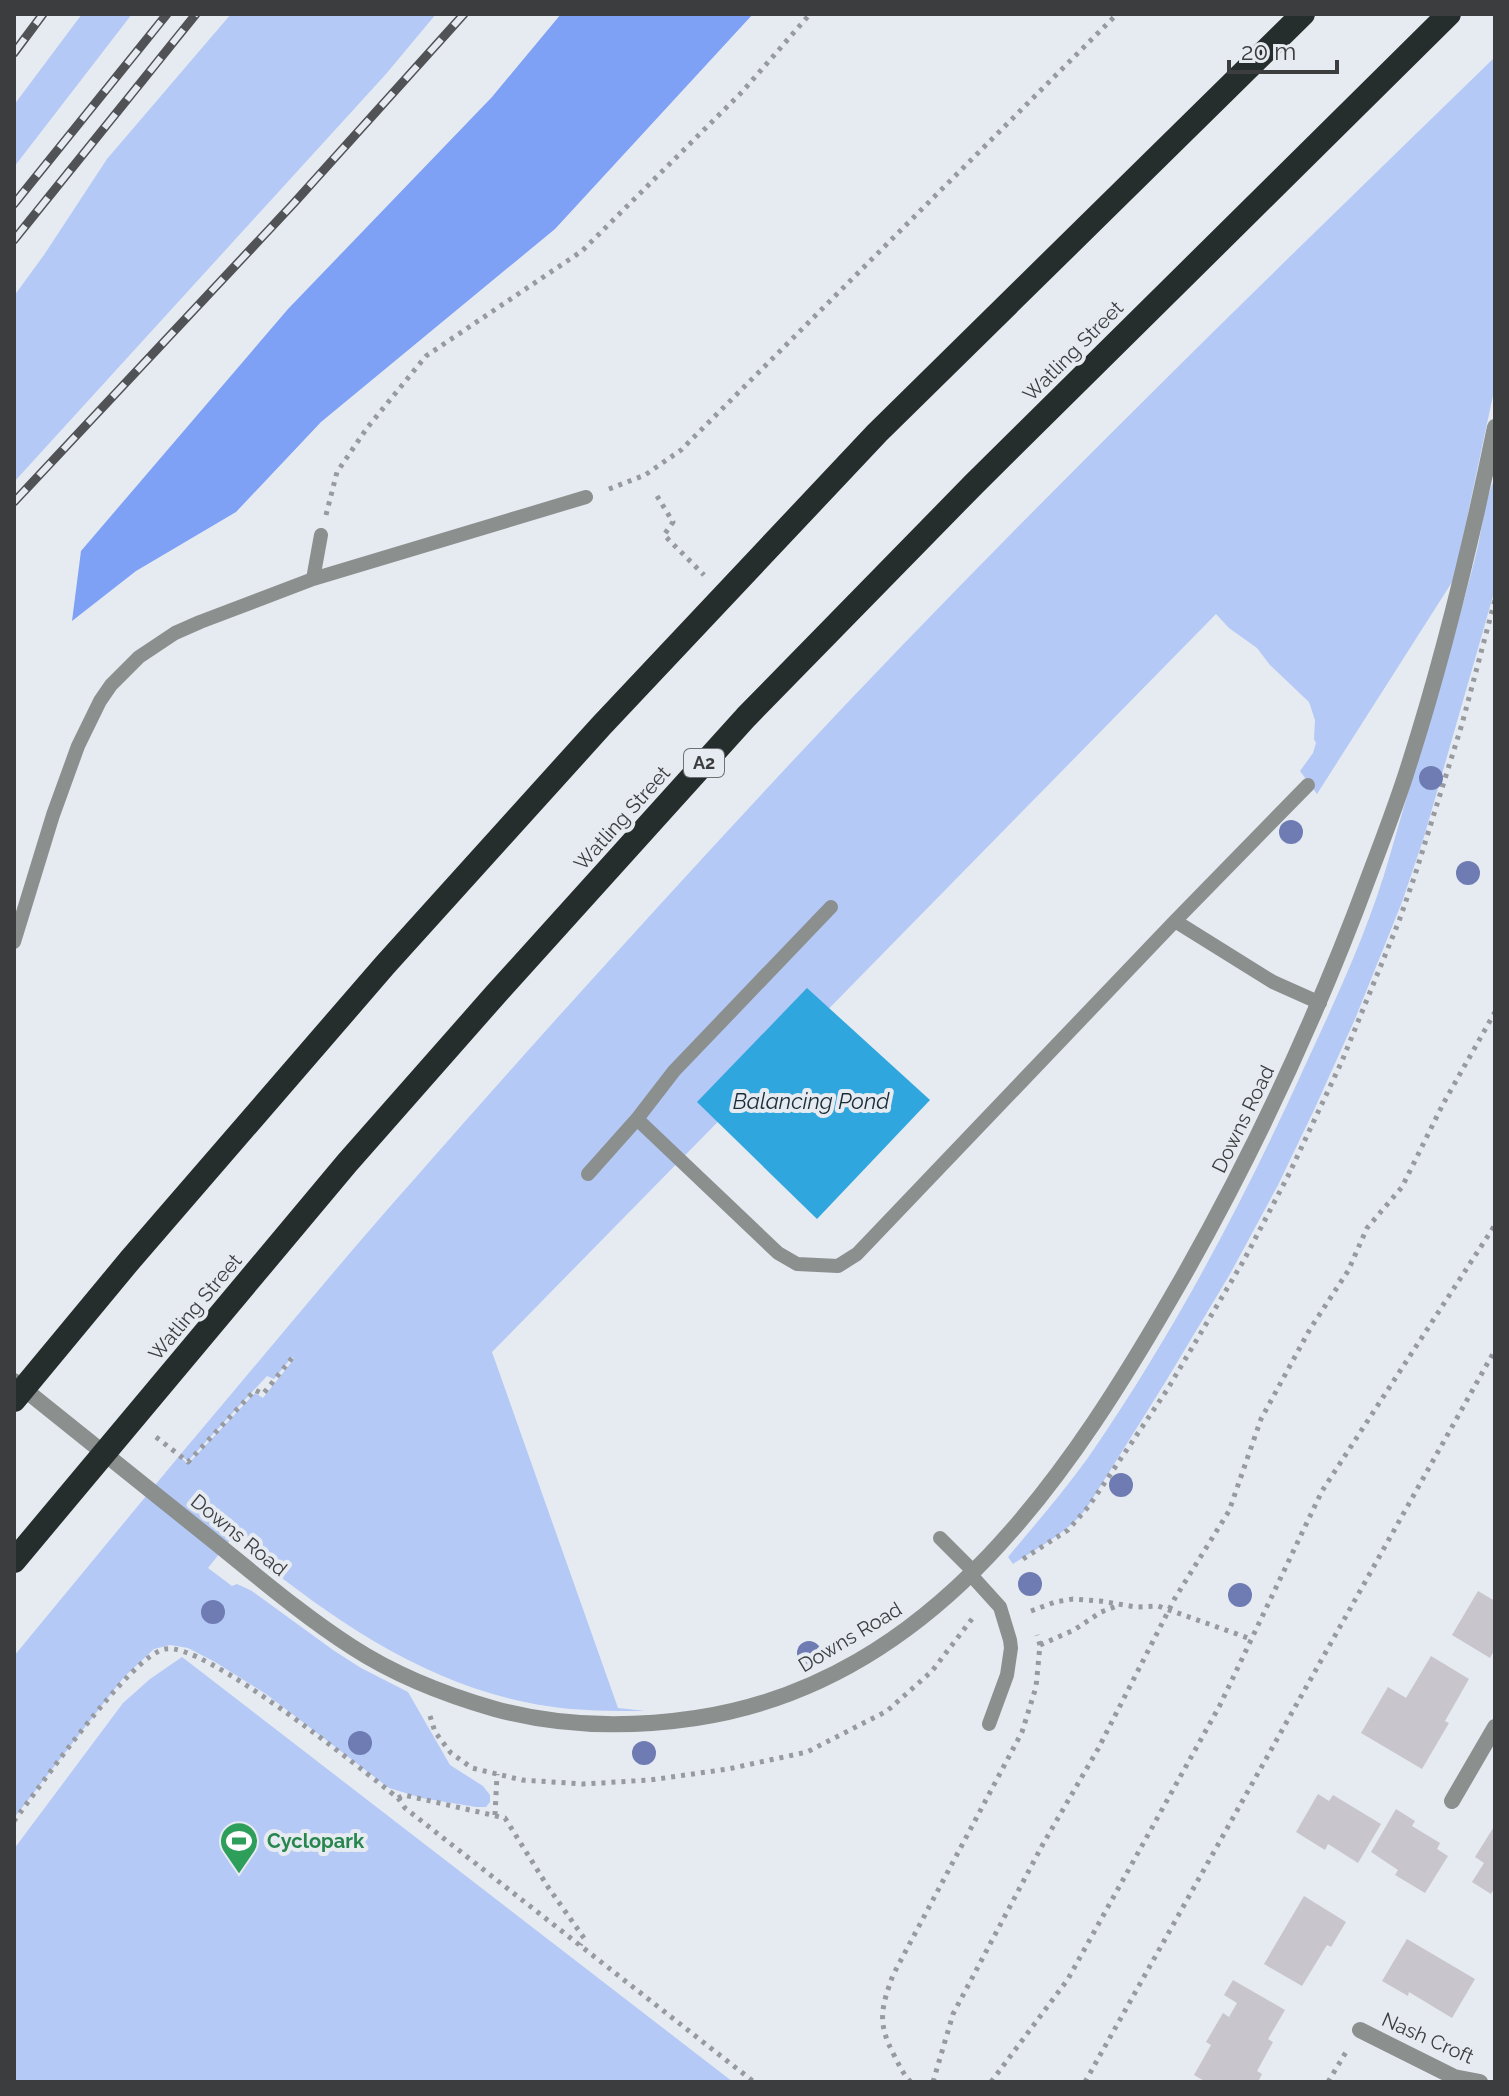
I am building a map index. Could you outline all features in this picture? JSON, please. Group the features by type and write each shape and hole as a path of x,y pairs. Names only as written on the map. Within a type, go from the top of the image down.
{"highway":[{"path":"14,1400 130,1260 385,965 601,726 877,433 1303,14"},
{"name":"Watling Street","path":"14,1561 347,1163 746,717 985,473 1449,14"}],"street":[{"name":"Downs Road","path":"14,1381 281,1595 352,1647 402,1674 462,1698 517,1715 576,1724 668,1723 741,1709 807,1688 875,1651 928,1614 972,1573 1023,1518 1065,1466 1154,1327 1268,1117 1320,1003 1404,780 1446,639 1495,427"},
{"path":"1452,1801 1490,1746 1495,1727"},
{"name":"Nash Croft","path":"1360,2030 1454,2077 1480,2082"}],"lane":[{"path":"14,942 69,768 92,716 111,685 139,657 175,633 313,579 586,497"},
{"path":"313,579 321,535"},
{"path":"637,1119 778,1253 797,1264 838,1266 857,1254 1308,785"},
{"path":"588,1174 674,1071 831,907"},
{"path":"1175,921 1273,982 1320,1003"},
{"path":"940,1538 1000,1607 1010,1640 1007,1675 989,1724"}],"path":[{"path":"321,535 337,472 367,428 426,356 582,251 742,92 810,14"},
{"path":"586,497 645,475 681,450 1117,14"},
{"path":"657,496 673,522 664,535 724,595"},
{"path":"933,2082 953,2014 1043,1844 1098,1749 1168,1610 1229,1511 1261,1419 1310,1329 1348,1271 1367,1228 1402,1187 1443,1104 1495,1012"},
{"path":"991,2082 1068,1979 1220,1705 1322,1491 1495,1225"},
{"path":"1085,2082 1495,1350"},
{"path":"134,1418 188,1462 255,1390 263,1394 292,1358"},
{"path":"1031,1611 1073,1599 1141,1607 1155,1605 1251,1639"},
{"path":"911,2082 883,2035 883,2004 893,1975 1022,1732 1036,1687 1040,1645 1031,1611 1024,1601"},
{"path":"1040,1645 1074,1630 1101,1612 1121,1605"},
{"path":"14,1821 126,1678 151,1655 166,1649 179,1649 228,1674 293,1716 398,1798 405,1808 754,2082"},
{"path":"495,1815 497,1774"},
{"path":"398,1798 404,1795 505,1818 584,1938 580,1945"},
{"path":"1328,2082 1360,2030"}],"shaded area":[{"path":"82,14 132,14 14,167 14,105"},
{"path":"231,14 436,14 386,74 14,482 14,296 107,159"},
{"path":"561,14 753,14 555,229 321,422 236,512 136,571 72,621 81,551 288,309 492,97"},
{"path":"1495,57 1495,386 1454,579 1317,794 1300,771 1316,743 1315,720 1309,702 1270,665 1257,648 1229,628 1216,614 492,1352 618,1708 645,1711 547,1706 506,1698 428,1670 356,1630 288,1583 255,1557 258,1547 238,1530 208,1568 232,1586 237,1584 252,1591 361,1668 408,1692 450,1765 483,1786 490,1795 490,1802 486,1807 476,1807 422,1798 389,1788 266,1694 188,1648 170,1645 154,1649 124,1677 14,1818 14,1656 179,1456 188,1464 255,1393 263,1398 294,1359 292,1357 274,1379 267,1376 188,1461 180,1455 387,1210 739,818 960,586 1136,408"},
{"path":"1495,477 1495,589 1424,837 1402,902 1355,1019 1278,1185 1230,1274 1086,1509 1061,1532 1013,1564 1008,1557 1094,1449 1181,1311 1257,1166 1340,990 1390,855 1455,632"},
{"name":"Cyclopark","path":"182,1657 733,2082 14,2082 14,1849 123,1703"}],"water":[{"name":"Balancing Pond","path":"807,988 930,1100 817,1219 697,1102"}],"building":[{"path":"1478,1591 1495,1601 1495,1649 1490,1658 1452,1635"},
{"path":"1431,1656 1469,1679 1445,1721 1449,1723 1422,1769 1361,1733 1388,1687 1406,1698"},
{"path":"1318,1794 1329,1801 1333,1795 1381,1824 1358,1863 1328,1844 1325,1850 1296,1832"},
{"path":"1396,1809 1415,1821 1412,1826 1440,1843 1437,1849 1448,1856 1425,1893 1395,1875 1398,1870 1371,1852"},
{"path":"1495,1825 1495,1887 1491,1894 1472,1882 1484,1863 1475,1857"},
{"path":"1304,1896 1346,1922 1331,1947 1327,1945 1302,1986 1264,1964"},
{"path":"1407,1939 1475,1979 1452,2018 1409,1992 1408,1996 1382,1981"},
{"path":"1233,1980 1285,2010 1268,2039 1273,2042 1257,2071 1262,2074 1258,2082 1206,2082 1194,2075 1211,2045 1206,2042 1223,2013 1229,2017 1237,2003 1224,1995"}],"railway":[{"path":"14,53 43,14"},
{"path":"14,204 167,14"},
{"path":"14,240 196,14"},
{"path":"14,502 294,203 464,14"}],"place":[{"name":"Cyclopark","path":"239,1875"}]}
